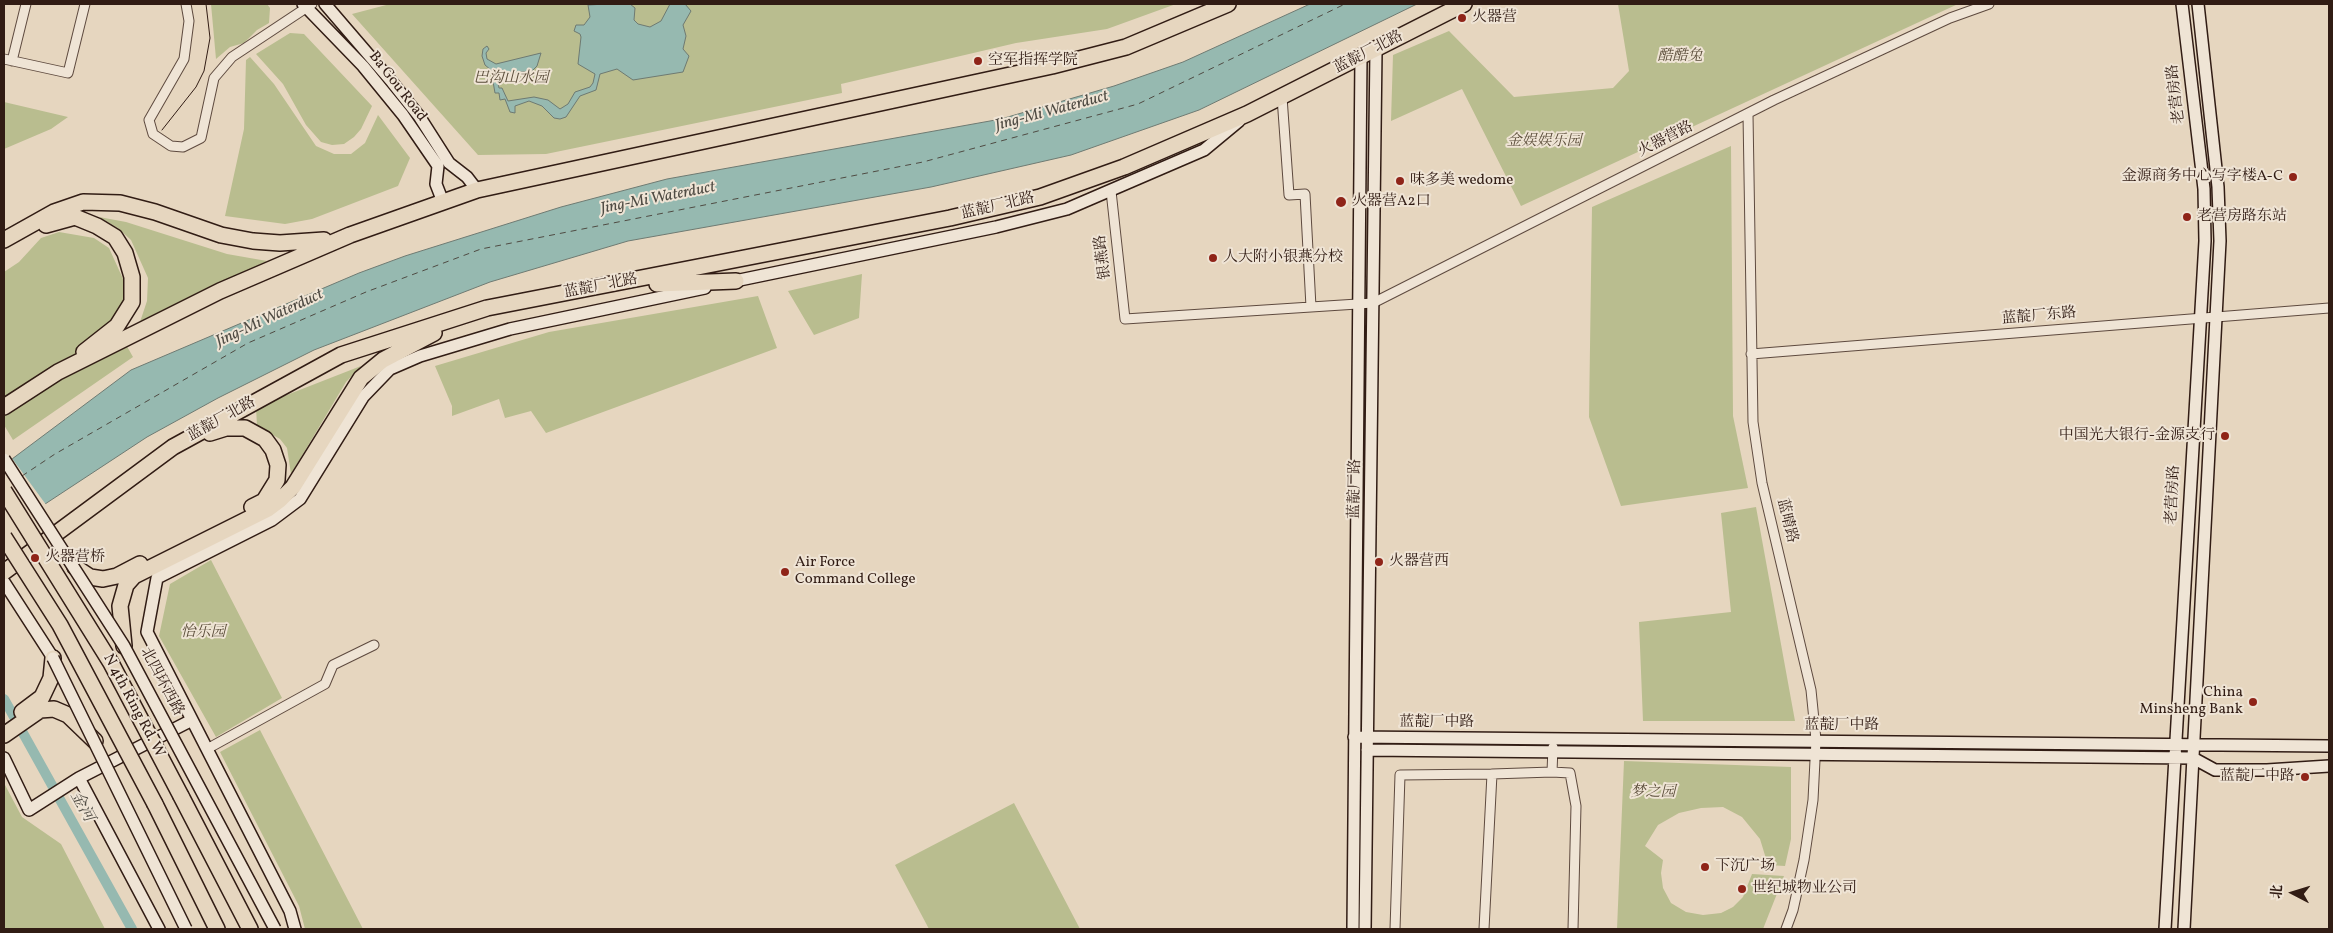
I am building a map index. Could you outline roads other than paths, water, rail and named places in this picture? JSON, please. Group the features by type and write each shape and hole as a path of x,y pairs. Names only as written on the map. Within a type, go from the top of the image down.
{"highway":[{"path":"58,372 220,292 350,235 477,190 1052,66 1126,47 1228,4"},
{"name":"蓝靛厂北路","path":"4,572 174,447 341,355 487,308 940,220 1040,197 1124,167 1247,114 1464,4"},
{"path":"4,250 11,241 54,212 83,202 120,203 155,212 221,235 253,241 310,243 350,235"},
{"path":"4,407 58,372 117,326 132,302 132,276 125,254 115,237 97,226 75,217 47,225 11,241"},
{"path":"613,285 736,281"},
{"path":"124,646 120,606 126,585 134,576 268,509 280,500 293,487 361,378 383,360 487,308"},
{"path":"74,567 90,577 103,579 117,576 264,501 277,480 278,465 273,450 265,439 246,428 226,428 174,447"},
{"name":"N 4th Ring Rd. W","path":"4,491 111,663 250,929"},
{"name":"N 4th Ring Rd. W","path":"4,537 60,625 155,804 217,929"},
{"path":"4,724 42,697 50,678 53,658"},
{"path":"4,734 40,710 54,709 68,715 95,741"}],"street":[{"path":"26,4 8,60 68,73 85,4"},
{"path":"186,4 190,21 184,59 148,120 152,134 171,146 183,147 201,138 214,78 232,56 307,5"},
{"name":"Ba Gou Road","path":"325,4 419,116 449,163 467,177 477,190"},
{"name":"火器营路","path":"1126,320 1373,303 1748,114 1950,18 1989,4"},
{"name":"老营房路","path":"2165,929 2205,241 2204,189 2182,4"},
{"name":"老营房路","path":"2184,929 2220,241 2218,187 2198,4"},
{"name":"Ba Gou Road","path":"307,5 368,72 403,115 438,166 436,184 443,202"},
{"name":"蓝靛厂路","path":"1365,929 1376,50"},
{"name":"蓝靛厂路","path":"1353,929 1360,57"},
{"path":"1282,97 1289,195 1305,194 1311,307"},
{"name":"蓝靛厂北路","path":"192,720 147,632 157,578 272,520 300,499 362,396 390,369 420,356 510,329 996,227 1066,209 1204,150 1247,114"},
{"name":"蓝晴路","path":"1748,114 1752,422 1762,483 1811,690 1816,740 1804,860 1793,910 1786,929"},
{"name":"银燕路","path":"1111,191 1126,320"},
{"name":"蓝靛厂东路","path":"1751,354 2329,308"},
{"name":"北四环西路","path":"4,459 124,646 275,929"},
{"path":"4,582 53,658 186,929"},
{"path":"207,749 326,684 333,665 374,645"},
{"path":"4,758 29,810 79,778 192,720 290,911 295,929"},
{"name":"蓝靛厂中路","path":"1354,737 2175,743 2329,746"},
{"path":"1552,772 1554,739"},
{"path":"1354,750 1367,750"},
{"name":"蓝靛厂中路","path":"1367,750 2193,758 2215,770 2267,770 2329,766"},
{"path":"1395,929 1400,775 1552,772 1570,774 1576,806 1573,929"},
{"path":"1484,929 1492,774"},
{"path":"79,778 159,929"}],"water":[{"path":"630,4 635,8 634,20 638,24 650,27 661,21 670,4 685,4 691,11 683,25 686,36 683,49 689,56 683,72 633,80 617,69 600,74 596,90 580,96 566,117 560,119 554,118 542,106 529,101 515,106 515,113 510,112 505,99 500,100 499,93 495,93 491,70 485,65 482,56 483,49 487,46 489,49 486,53 487,59 496,64 541,53 537,66 532,71 509,73 509,77 497,79 499,88 502,88 508,101 534,97 548,100 560,109 568,104 575,92 590,87 593,83 595,74 578,64 581,37 580,34 574,31 576,25 584,25 590,17 588,5"},
{"name":"Jing-Mi Waterduct","path":"1310,4 1417,4 1199,110 1071,155 931,187 628,241 490,282 314,350 218,398 147,437 4,531 4,465 131,370 359,273 405,256 561,207 667,179 1001,119 1114,86 1183,62"}],"waterway":[{"name":"金河","path":"4,699 132,929"}],"tram line":[{"path":"162,130 196,87 204,71 210,38 206,4"}],"place":[{"name":"火器营","path":"1462,18"},
{"name":"空军指挥学院","path":"978,61"},
{"name":"金源商务中心写字楼A-C","path":"2293,177"},
{"name":"味多美 wedome","path":"1400,181"},
{"name":"火器营A2口","path":"1341,202"},
{"name":"老营房路东站","path":"2187,217"},
{"name":"人大附小银燕分校","path":"1213,258"},
{"name":"中国光大银行-金源支行","path":"2225,436"},
{"name":"火器营桥","path":"35,558"},
{"name":"火器营西","path":"1379,562"},
{"name":"Air Force Command College","path":"785,572"},
{"name":"China Minsheng Bank","path":"2253,702"},
{"name":"蓝靛厂中路","path":"2305,777"},
{"name":"下沉广场","path":"1705,867"},
{"name":"世纪城物业公司","path":"1742,889"}],"park label":[{"name":"酷酷兔","path":"1680,57"},
{"name":"巴沟山水园","path":"511,79"},
{"name":"金娱娱乐园","path":"1544,142"},
{"name":"怡乐园","path":"203,633"},
{"name":"梦之园","path":"1653,793"}]}
